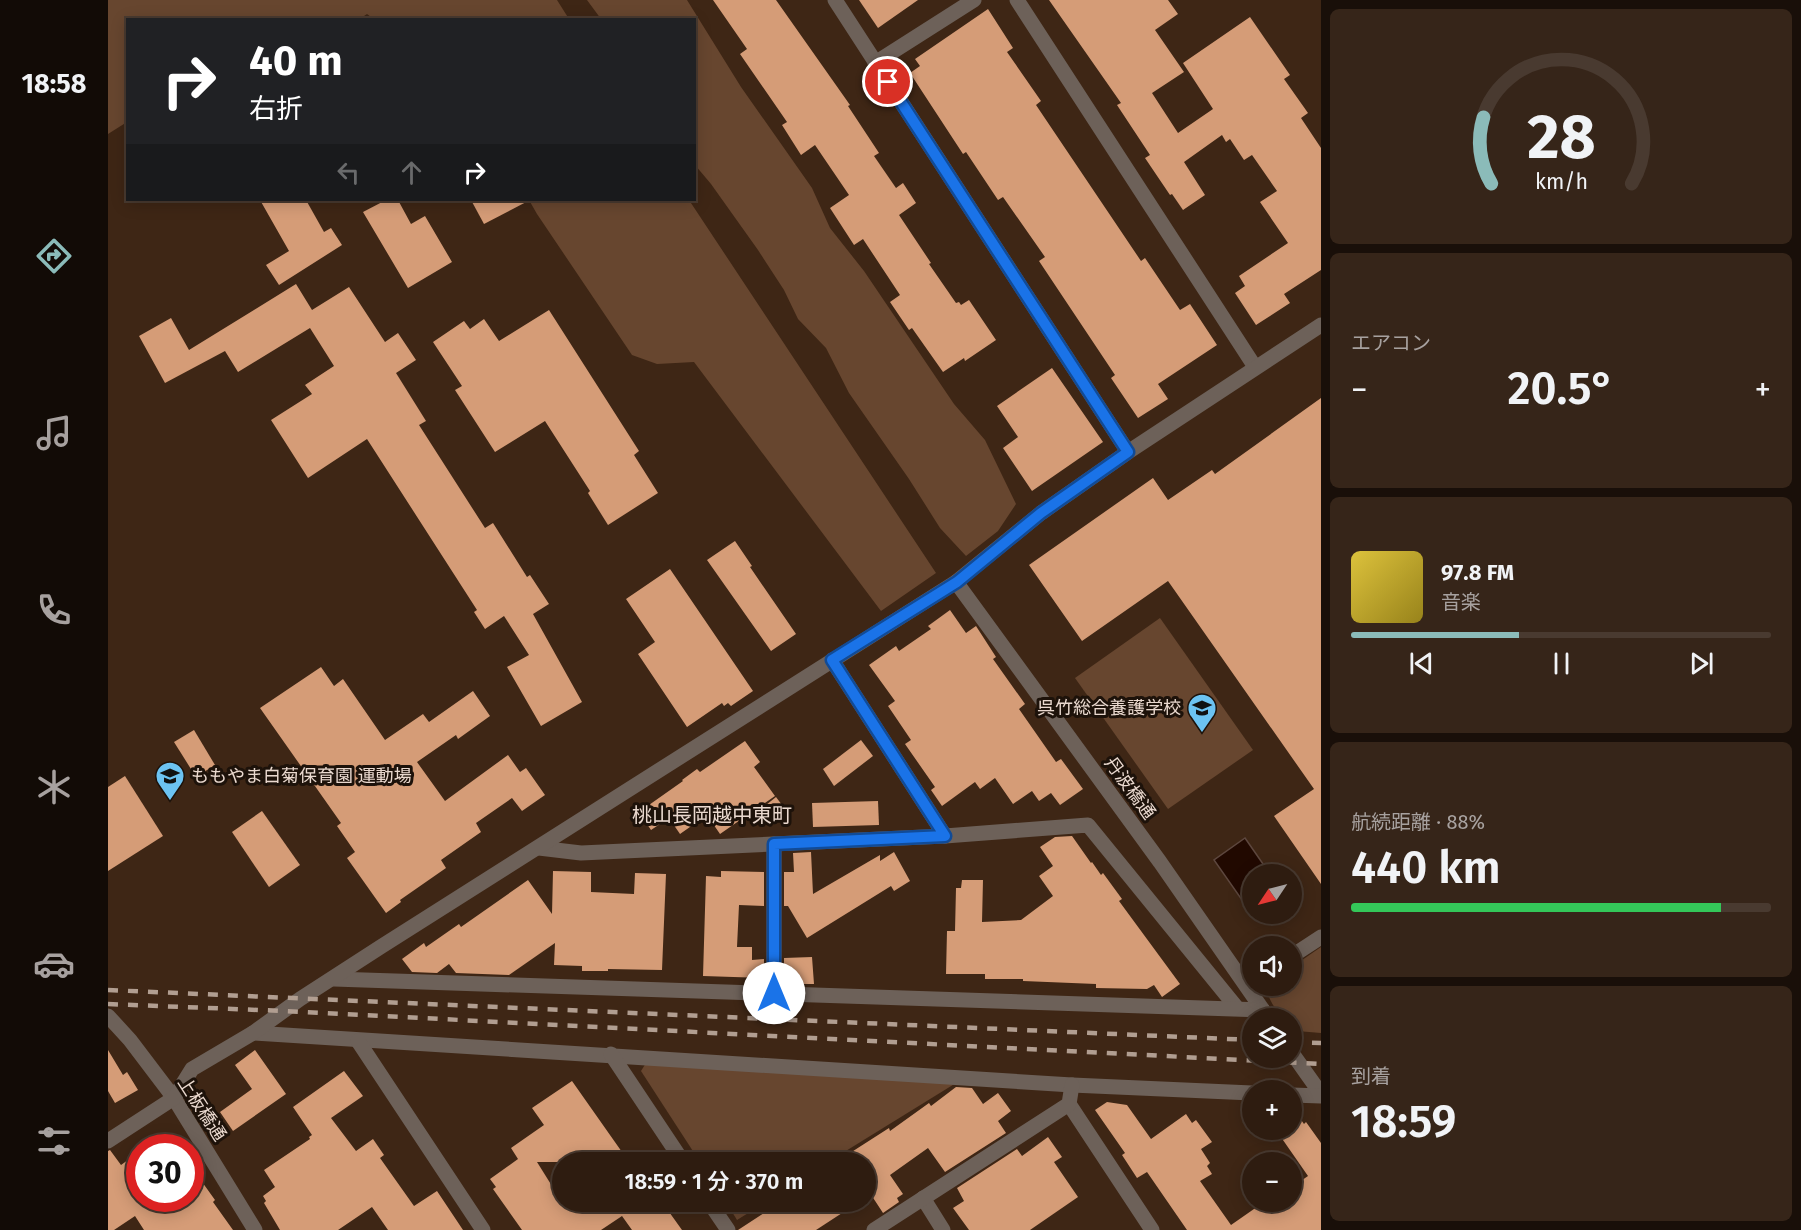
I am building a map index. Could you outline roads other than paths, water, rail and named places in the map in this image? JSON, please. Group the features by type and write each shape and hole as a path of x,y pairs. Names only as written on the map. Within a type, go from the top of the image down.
{"street":[{"path":"835,0 1128,452"},
{"path":"875,63 974,0"},
{"path":"1017,0 1255,367"},
{"path":"108,1141 174,1098 192,1070 957,582 1041,513 1128,452 1321,325"},
{"name":"丹波橋通","path":"957,582 1242,973"},
{"path":"832,660 945,836"},
{"path":"539,848 581,853 945,836 1088,825 1237,1008"},
{"path":"774,844 774,993"},
{"path":"1302,949 1321,937"},
{"path":"334,979 1242,1009"},
{"name":"上板橋通","path":"108,1016 130,1040 174,1098 255,1230"},
{"path":"253,1033 1072,1085 1242,1093"},
{"path":"358,1041 483,1230"},
{"path":"611,1054 676,1152"},
{"path":"1302,1067 1321,1095"},
{"path":"1072,1085 1069,1104 1152,1230"},
{"path":"1302,1095 1321,1095"},
{"path":"874,1230 1069,1104"},
{"path":"923,1198 943,1230"},
{"path":"716,1212 728,1230"}],"railway":[{"path":"108,990 1242,1040"},
{"path":"108,1004 1321,1064"},
{"path":"1302,1042 1321,1043"}],"place":[{"name":"呉竹総合養護学校","path":"1202,734"},
{"name":"ももやま白菊保育園 運動場","path":"170,802"}],"district":[{"name":"桃山長岡越中東町","path":"712,815"}]}
